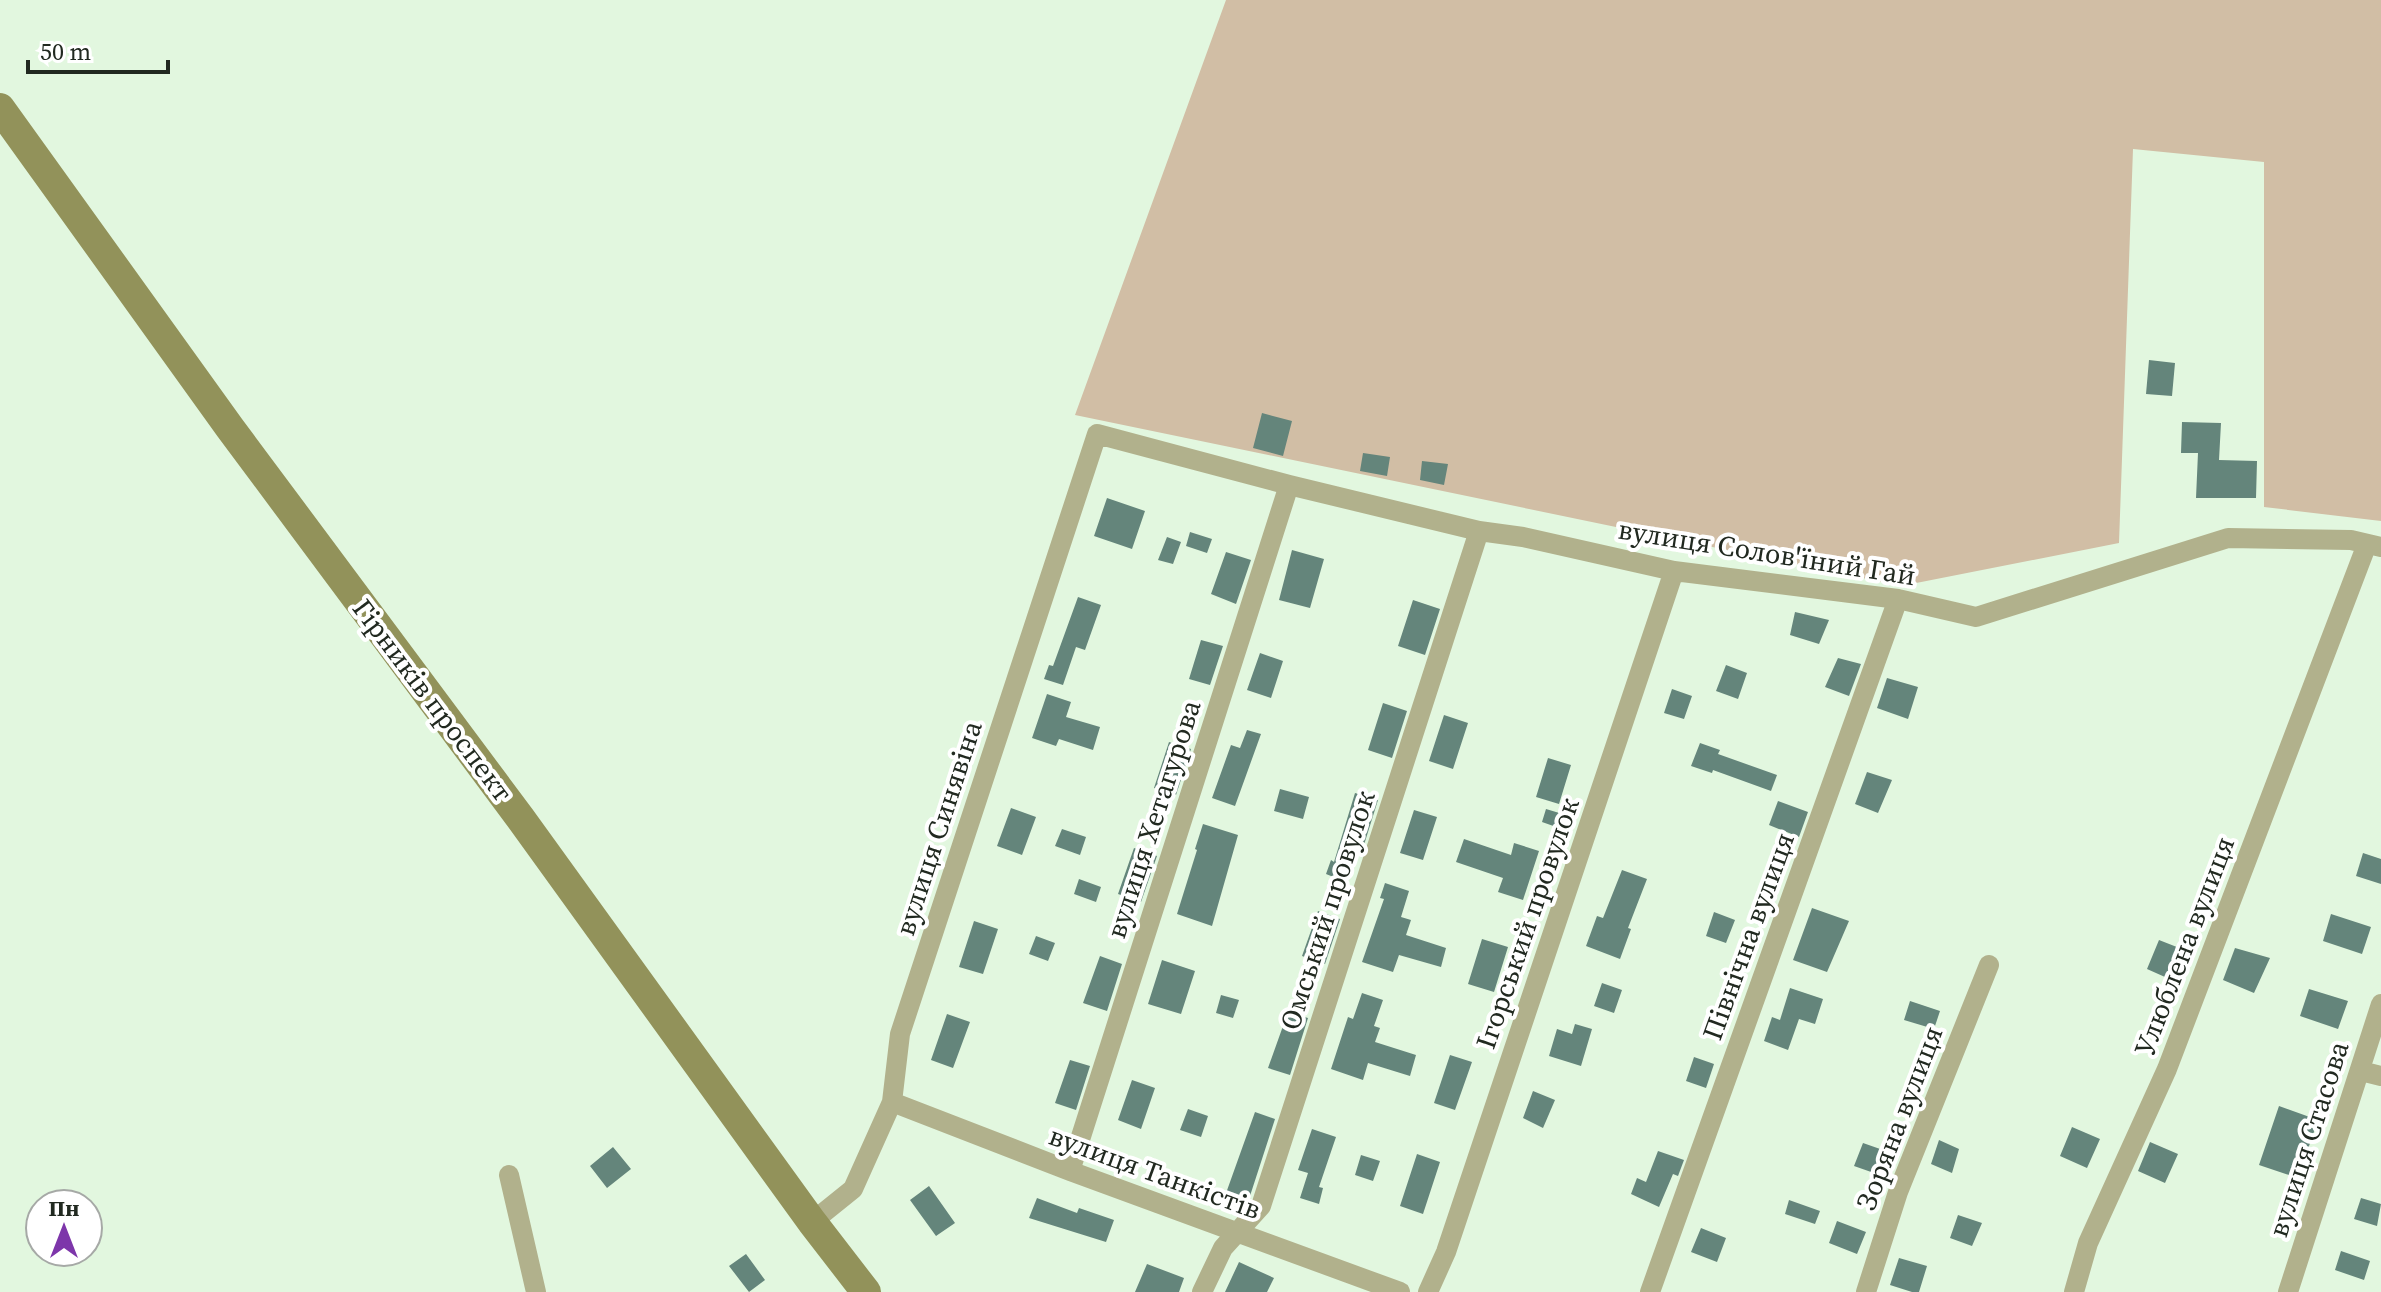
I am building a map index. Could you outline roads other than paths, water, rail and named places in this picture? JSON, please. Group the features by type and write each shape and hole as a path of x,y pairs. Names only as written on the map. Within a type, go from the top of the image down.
{"main road":[{"name":"Гірників проспект","path":"0,108 230,428 521,819 866,1292"}],"street":[{"name":"вулиця Синявіна","path":"812,1222 853,1189 892,1102 900,1034 1097,434"},
{"name":"вулиця Солов'їний Гай","path":"1097,434 1479,531 1523,537 1674,571 1898,599 1976,617 2228,538 2351,540 2374,546"},
{"name":"вулиця Хетагурова","path":"1070,1171 1289,485"},
{"name":"Омський провулок","path":"1202,1292 1223,1248 1261,1206 1479,531"},
{"name":"Улюблена вулиця","path":"2074,1292 2088,1243 2167,1069 2339,616 2374,546"},
{"name":"Ігорський провулок","path":"1428,1292 1452,1237 1674,571"},
{"name":"Північна вулиця","path":"1650,1292 1898,599"},
{"name":"Зоряна вулиця","path":"1866,1292 1898,1192 1989,965"},
{"name":"вулиця Стасова","path":"2288,1292 2371,1073 2381,1004"},
{"name":"вулиця Танкістів","path":"892,1102 1400,1292"},
{"path":"509,1175 536,1292"}]}
